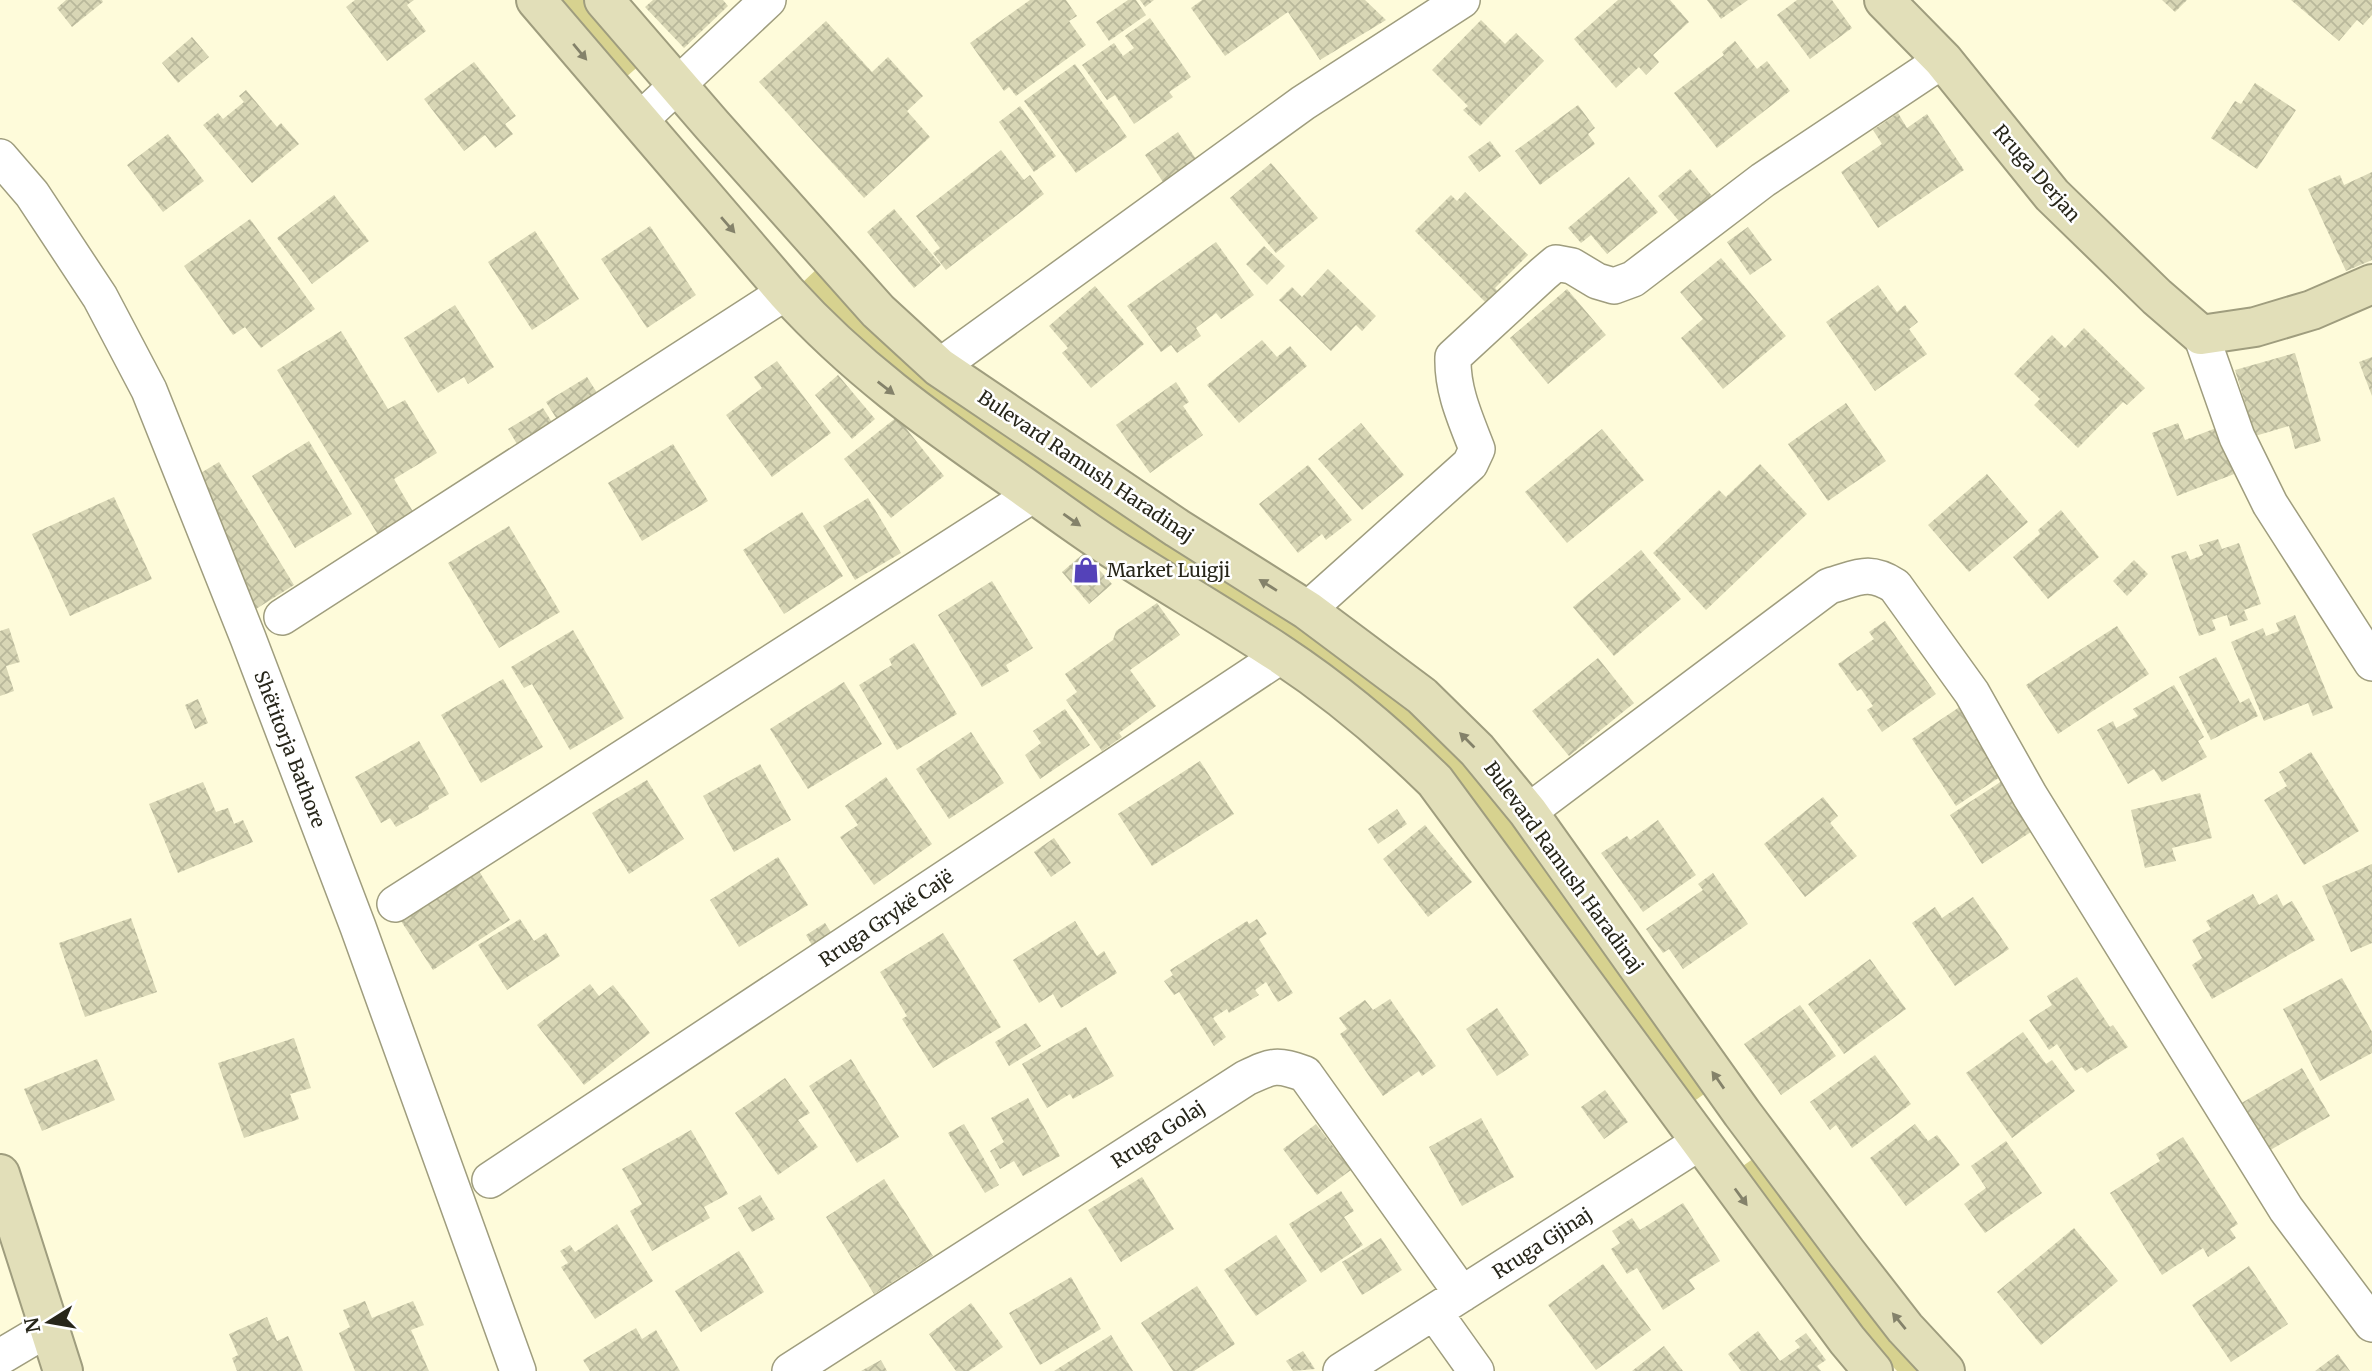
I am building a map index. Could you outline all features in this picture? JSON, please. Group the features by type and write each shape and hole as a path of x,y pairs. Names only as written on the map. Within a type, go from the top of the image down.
{"street":[{"path":"536,0 786,292 818,327 871,376 1116,551 1282,655 1382,731 1435,781 1700,1142 1873,1371"},
{"name":"Bulevard Ramush Haradinaj","path":"604,0 878,311 939,367 1177,528 1307,610 1422,696 1477,750 1528,813 1742,1113 1905,1328 1945,1371"},
{"path":"639,121 768,0"},
{"path":"939,367 1303,103 1462,0"},
{"name":"Rruga Derjan","path":"1884,0 1943,60 2052,195 2157,298 2201,335"},
{"path":"1307,610 1470,464 1477,449 1456,395 1452,375 1453,357 1543,274 1556,263 1573,266 1597,281 1614,286 1633,279 1763,180 1943,60"},
{"name":"Shëtitorja Bathore","path":"0,157 32,194 100,297 149,390 248,638 348,902 518,1371"},
{"path":"2372,284 2312,310 2255,327 2201,335 2236,437 2270,504 2372,663"},
{"path":"282,617 786,292"},
{"path":"395,904 1034,494"},
{"path":"1528,813 1829,586 1878,575 1895,586 1972,693 2030,796 2286,1209 2372,1324"},
{"name":"Rruga Grykë Cajë","path":"490,1181 1282,655"},
{"name":"Rruga Golaj","path":"790,1371 1246,1078 1269,1067 1286,1068 1305,1074 1448,1303 1476,1371"},
{"name":"Rruga Gjinaj","path":"1341,1371 1742,1113"},
{"path":"0,1174 63,1371"},
{"path":"0,1357 49,1328"}],"shaded area":[{"path":"558,0 587,0 642,63 625,78"},
{"path":"819,267 1390,688 1492,789 1707,1092 1690,1104 1475,803 1437,757 908,382 856,336 803,282"},
{"path":"1757,1156 1928,1371 1897,1371 1883,1356 1740,1168"}],"building":[{"path":"66,0 103,2 72,27 57,8"},
{"path":"355,0 414,0 407,5 426,31 387,61 346,7"},
{"path":"653,0 723,0 728,6 684,48 645,7"},
{"path":"1030,0 1066,0 1077,16 1069,21 1086,45 1016,96 1009,87 1004,91 970,43"},
{"path":"1128,0 1136,0 1146,15 1109,41 1096,22"},
{"path":"1140,0 1154,0 1145,7"},
{"path":"1202,0 1365,0 1386,20 1320,60 1288,12 1225,56 1191,8"},
{"path":"1618,0 1670,0 1689,22 1653,55 1659,62 1646,75 1639,67 1616,88 1574,39"},
{"path":"1707,0 1748,0 1721,19"},
{"path":"1797,0 1832,0 1852,28 1810,59 1777,15"},
{"path":"2162,0 2187,0 2175,12"},
{"path":"2291,0 2372,0 2372,15 2363,25 2357,20 2339,41"},
{"path":"1150,18 1191,77 1169,92 1173,97 1134,124 1115,95 1107,100 1082,65 1114,43 1123,56 1134,48 1125,36"},
{"path":"1481,20 1505,44 1516,33 1544,61 1480,126 1463,110 1468,106 1432,70"},
{"path":"826,21 872,72 888,57 923,96 907,111 930,137 864,198 759,82"},
{"path":"192,37 209,57 178,83 162,63"},
{"path":"1735,41 1757,69 1767,61 1790,91 1717,148 1674,93 1724,55 1722,52"},
{"path":"474,62 516,116 505,124 513,134 495,148 485,135 464,151 424,99"},
{"path":"1075,64 1127,137 1076,173 1024,101"},
{"path":"2255,83 2296,110 2257,169 2211,138 2235,101 2241,104"},
{"path":"246,90 277,127 281,123 299,144 252,183 203,125 218,113 223,119 244,102 239,96"},
{"path":"1578,105 1595,128 1588,134 1595,144 1540,185 1515,151"},
{"path":"1020,106 1056,156 1034,172 999,122"},
{"path":"1898,113 1907,128 1927,114 1964,170 1878,228 1841,172 1882,144 1873,130"},
{"path":"1178,132 1196,159 1163,182 1145,155"},
{"path":"168,134 204,181 163,212 127,165"},
{"path":"1490,141 1501,156 1479,172 1468,157"},
{"path":"1001,150 1024,180 1030,175 1044,194 946,270 933,253 940,248 916,216"},
{"path":"1271,163 1318,218 1276,253 1230,198"},
{"path":"1690,169 1721,207 1689,233 1658,196"},
{"path":"2372,172 2372,260 2346,271 2308,189 2340,175 2344,185"},
{"path":"1629,177 1658,212 1607,254 1591,235 1581,243 1568,228"},
{"path":"1465,192 1528,255 1495,288 1501,295 1490,307 1415,231 1451,195 1457,201"},
{"path":"334,195 369,241 312,284 277,238"},
{"path":"894,209 941,265 914,288 867,232"},
{"path":"250,219 315,309 261,348 245,327 233,335 184,266"},
{"path":"650,226 696,295 647,328 601,259"},
{"path":"1748,227 1772,260 1750,275 1727,242"},
{"path":"535,231 579,299 532,330 488,262"},
{"path":"1216,242 1254,295 1221,319 1216,313 1196,328 1201,336 1177,353 1171,345 1161,352 1127,306"},
{"path":"1264,246 1285,266 1267,285 1246,264"},
{"path":"1721,258 1786,336 1723,389 1681,338 1703,319 1680,292"},
{"path":"1328,269 1376,316 1362,331 1356,325 1331,351 1279,300 1292,287 1302,297"},
{"path":"1878,285 1897,312 1905,305 1918,322 1909,329 1927,354 1875,391 1826,322"},
{"path":"1095,286 1144,344 1091,388 1062,353 1068,348 1049,326"},
{"path":"1567,289 1606,335 1548,384 1510,338"},
{"path":"455,305 494,367 468,384 464,377 438,393 404,338"},
{"path":"2084,328 2145,388 2127,405 2123,402 2078,448 2034,405 2040,399 2014,374 2052,335 2065,348"},
{"path":"341,331 388,409 405,400 437,453 394,479 415,515 380,538 277,370"},
{"path":"1262,340 1277,357 1290,346 1307,366 1239,423 1207,385"},
{"path":"2295,353 2321,441 2295,449 2289,426 2255,436 2235,370"},
{"path":"2372,357 2372,396 2359,362"},
{"path":"777,361 831,433 772,477 726,415 762,388 754,377"},
{"path":"838,375 875,419 852,439 815,395"},
{"path":"587,377 601,399 560,424 546,402"},
{"path":"1176,382 1189,402 1183,406 1203,435 1150,473 1116,425"},
{"path":"1846,403 1886,461 1828,501 1788,444"},
{"path":"543,408 555,427 520,449 508,429"},
{"path":"897,417 944,476 891,518 844,459"},
{"path":"1361,423 1404,475 1362,510 1318,459"},
{"path":"2178,423 2185,440 2224,425 2242,471 2177,496 2152,433"},
{"path":"1602,429 1644,480 1567,543 1525,492"},
{"path":"309,441 352,514 295,548 252,476"},
{"path":"673,444 708,501 642,541 608,483"},
{"path":"219,462 294,585 253,611 194,477"},
{"path":"1760,464 1807,514 1706,610 1653,553 1719,490 1726,497"},
{"path":"1308,465 1352,520 1326,540 1322,534 1298,553 1259,504"},
{"path":"1987,474 2028,522 1969,572 1928,525"},
{"path":"114,497 152,579 70,616 32,534"},
{"path":"868,498 901,553 855,580 823,526"},
{"path":"2061,510 2099,557 2048,599 2013,557 2040,534 2038,530"},
{"path":"802,512 843,576 784,614 743,550"},
{"path":"509,526 560,612 499,648 448,563"},
{"path":"2218,539 2222,549 2239,543 2261,604 2244,610 2248,620 2230,626 2227,615 2212,620 2216,630 2199,636 2171,556 2186,551 2190,560 2203,555 2199,545"},
{"path":"1641,550 1681,599 1614,656 1573,607"},
{"path":"1084,553 1112,584 1089,604 1062,572"},
{"path":"2134,560 2148,574 2127,596 2113,581"},
{"path":"992,581 1033,648 1006,665 1009,671 982,687 938,615"},
{"path":"1157,603 1180,635 1130,670 1156,706 1119,733 1122,737 1102,751 1066,700 1077,692 1065,674 1113,640 1116,631"},
{"path":"2295,615 2333,708 2313,716 2308,703 2264,721 2231,642 2263,628 2266,636 2279,631 2276,623"},
{"path":"1885,621 1936,694 1882,732 1867,710 1873,706 1861,689 1857,691 1838,664 1874,639 1869,632"},
{"path":"2117,626 2149,674 2058,734 2026,685"},
{"path":"9,628 20,662 6,666 14,691 0,696 0,631"},
{"path":"573,630 624,718 570,750 532,684 524,688 511,667"},
{"path":"914,643 957,714 897,750 859,685 892,665 889,659"},
{"path":"2216,657 2240,703 2249,698 2258,716 2211,740 2179,677"},
{"path":"1598,658 1634,703 1569,756 1532,711"},
{"path":"503,679 543,747 481,783 441,715"},
{"path":"844,682 882,744 808,789 770,729"},
{"path":"2174,685 2204,737 2198,741 2207,757 2162,782 2154,769 2128,784 2097,730 2113,721 2116,728 2138,716 2133,709"},
{"path":"198,699 208,723 195,729 185,705"},
{"path":"1961,706 2006,773 1956,806 1912,739"},
{"path":"1065,709 1090,745 1040,779 1025,755 1041,743 1033,731"},
{"path":"971,732 1004,783 949,819 916,769"},
{"path":"419,741 449,794 428,806 429,809 396,827 390,818 381,823 355,777"},
{"path":"2311,752 2359,831 2304,865 2264,800 2287,786 2279,772"},
{"path":"1200,761 1234,814 1152,866 1118,814"},
{"path":"760,764 791,820 734,852 703,796"},
{"path":"886,777 932,844 874,885 840,837 858,825 845,806"},
{"path":"2005,779 2037,828 1982,864 1950,815"},
{"path":"647,780 684,839 629,874 592,813"},
{"path":"203,782 216,812 228,808 234,824 243,820 253,842 178,873 149,804"},
{"path":"2200,793 2212,838 2172,848 2176,861 2145,868 2131,810"},
{"path":"1823,797 1838,816 1830,823 1857,856 1805,897 1764,844"},
{"path":"1397,809 1407,824 1378,844 1368,829"},
{"path":"1658,820 1696,875 1643,912 1601,853 1627,836 1630,840"},
{"path":"1425,825 1472,882 1428,917 1383,859"},
{"path":"1054,838 1071,863 1051,877 1034,852"},
{"path":"778,857 808,905 739,947 710,900"},
{"path":"2372,864 2372,943 2351,952 2322,886"},
{"path":"475,865 510,920 433,970 397,915"},
{"path":"1713,873 1748,924 1683,969 1669,949 1663,953 1646,929 1703,890 1698,884"},
{"path":"2253,894 2259,905 2277,894 2283,906 2292,901 2315,940 2212,999 2192,965 2202,958 2192,940 2211,929 2206,921"},
{"path":"1973,897 2009,949 1955,986 1912,923 1935,907 1942,918"},
{"path":"131,918 157,992 85,1017 59,943"},
{"path":"520,919 534,941 546,933 560,956 507,990 478,945"},
{"path":"1257,919 1267,934 1259,939 1293,993 1278,1002 1266,982 1255,990 1259,995 1229,1013 1227,1009 1213,1018 1226,1037 1214,1046 1179,992 1174,995 1164,981 1173,975 1170,970 1247,921 1249,924"},
{"path":"1075,921 1097,956 1104,951 1117,973 1061,1008 1053,994 1039,1003 1013,960"},
{"path":"825,923 839,945 819,957 806,935"},
{"path":"943,933 1001,1027 933,1068 902,1019 907,1016 880,972"},
{"path":"1870,959 1906,1009 1844,1054 1808,1004"},
{"path":"2077,977 2110,1027 2113,1025 2128,1047 2087,1073 2082,1067 2075,1071 2057,1044 2049,1050 2029,1020 2052,1005 2047,996"},
{"path":"2342,978 2372,1032 2372,1053 2320,1081 2283,1009"},
{"path":"590,984 599,996 613,985 650,1033 584,1085 537,1025"},
{"path":"1390,999 1436,1066 1422,1076 1419,1071 1383,1096 1340,1034 1347,1029 1339,1018 1365,1000 1373,1010"},
{"path":"1800,1005 1836,1056 1781,1095 1744,1044"},
{"path":"1497,1008 1529,1055 1497,1076 1466,1029"},
{"path":"1026,1023 1041,1046 1009,1066 995,1042"},
{"path":"1086,1027 1114,1076 1073,1099 1070,1094 1047,1108 1022,1064"},
{"path":"2023,1032 2046,1064 2052,1060 2075,1091 2012,1138 1966,1073"},
{"path":"294,1038 311,1088 290,1094 299,1119 244,1138 218,1063"},
{"path":"1875,1055 1911,1104 1852,1148 1836,1125 1830,1130 1810,1102"},
{"path":"97,1059 115,1100 42,1131 24,1089"},
{"path":"851,1059 899,1137 857,1163 809,1086"},
{"path":"2302,1068 2330,1116 2265,1153 2238,1105"},
{"path":"785,1078 810,1113 798,1120 818,1147 778,1175 735,1113"},
{"path":"1605,1090 1628,1122 1604,1139 1581,1107"},
{"path":"1028,1098 1060,1156 1023,1176 1014,1161 1000,1169 990,1151 1004,1142 991,1118"},
{"path":"1481,1118 1514,1177 1462,1206 1429,1147"},
{"path":"964,1124 999,1185 985,1193 948,1133"},
{"path":"1316,1124 1351,1170 1317,1195 1283,1149"},
{"path":"1915,1124 1928,1141 1937,1135 1960,1165 1906,1206 1870,1158"},
{"path":"691,1130 728,1194 704,1207 710,1218 652,1251 630,1211 642,1204 622,1169"},
{"path":"2183,1137 2238,1224 2230,1229 2236,1238 2208,1257 2203,1248 2162,1275 2110,1193 2160,1161 2156,1154"},
{"path":"2006,1141 2042,1193 1985,1233 1964,1204 1986,1188 1971,1166"},
{"path":"1142,1177 1174,1229 1121,1262 1088,1210"},
{"path":"884,1179 933,1256 874,1294 826,1217"},
{"path":"1341,1191 1354,1211 1344,1217 1363,1245 1321,1273 1289,1224"},
{"path":"760,1195 775,1219 752,1232 738,1208"},
{"path":"1683,1203 1720,1261 1689,1280 1695,1289 1663,1310 1637,1268 1627,1274 1611,1249 1620,1243 1612,1231 1632,1218 1640,1230"},
{"path":"617,1224 653,1281 595,1319 561,1267 568,1263 560,1251 570,1245 575,1252"},
{"path":"2074,1228 2118,1281 2041,1345 1997,1292"},
{"path":"1276,1235 1307,1281 1256,1316 1224,1270"},
{"path":"1381,1238 1402,1270 1362,1295 1342,1262"},
{"path":"739,1251 764,1292 701,1332 675,1291"},
{"path":"1603,1264 1651,1330 1596,1370 1548,1305"},
{"path":"2249,1266 2288,1324 2231,1362 2192,1305"},
{"path":"1071,1277 1101,1329 1040,1365 1009,1313"},
{"path":"1197,1286 1235,1344 1194,1371 1173,1371 1141,1323"},
{"path":"365,1301 372,1318 413,1301 424,1325 411,1330 429,1371 355,1371 339,1333 350,1327 343,1310"},
{"path":"971,1303 1003,1347 969,1371 956,1371 929,1334"},
{"path":"267,1317 277,1341 288,1336 303,1371 237,1371 232,1358 238,1355 229,1334"},
{"path":"636,1328 642,1339 656,1330 680,1371 590,1371 583,1360"},
{"path":"1758,1331 1780,1361 1800,1347 1795,1341 1806,1333 1826,1360 1817,1366 1821,1371 1741,1371 1728,1354"},
{"path":"1111,1335 1133,1371 1054,1371"},
{"path":"1664,1346 1683,1371 1632,1371"},
{"path":"1303,1351 1315,1369 1293,1371 1286,1361"},
{"path":"2338,1354 2350,1371 2315,1371"},
{"path":"881,1360 887,1371 861,1371"}],"place":[{"name":"Market Luigji","path":"1086,570"}]}
